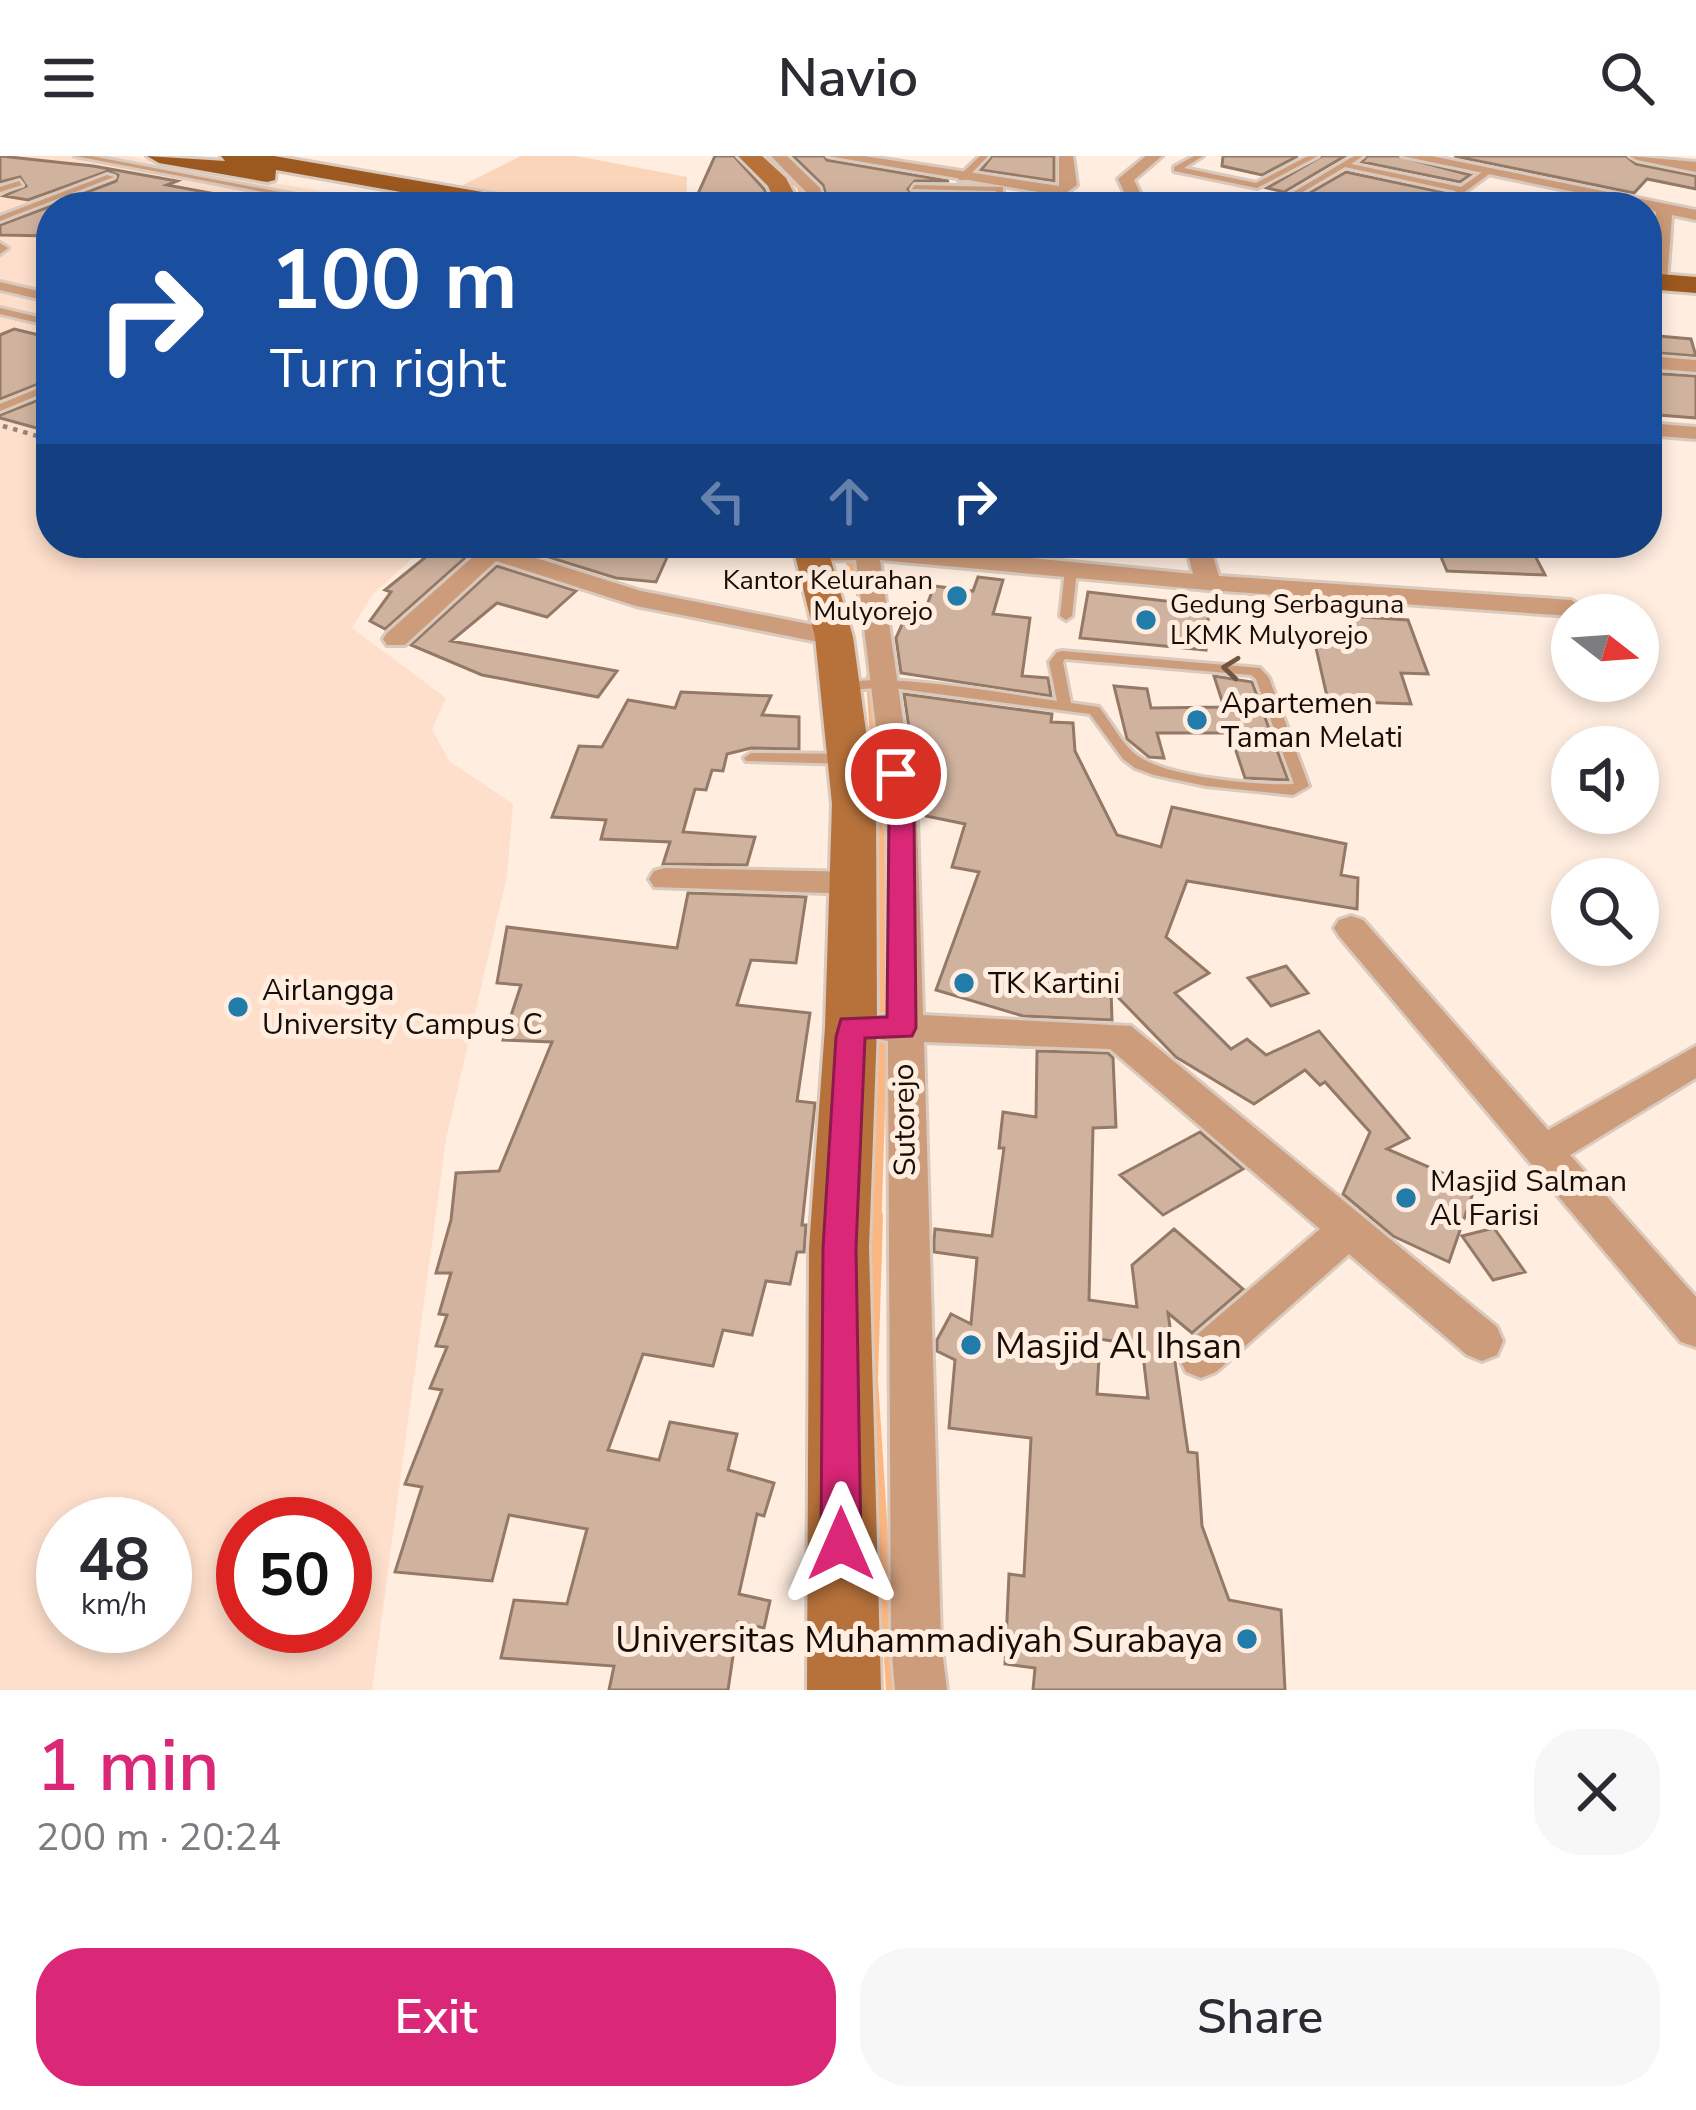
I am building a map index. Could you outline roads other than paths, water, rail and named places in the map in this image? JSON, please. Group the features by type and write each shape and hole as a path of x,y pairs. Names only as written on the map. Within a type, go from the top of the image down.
{"main road":[{"path":"159,156 350,192"},
{"path":"233,156 442,192"},
{"path":"750,156 787,175"},
{"path":"1662,283 1696,285"},
{"path":"1662,285 1696,300"},
{"path":"842,558 857,675 850,759 855,883 877,1027 839,1248 844,1690"}],"street":[{"path":"835,156 1062,191 1069,185 1066,156"},
{"path":"1382,156 1585,192"},
{"path":"1409,156 1485,174 1517,192"},
{"path":"1637,156 1696,167"},
{"path":"1120,160 1148,160"},
{"path":"1132,192 1126,179 1148,160"},
{"path":"787,175 814,192"},
{"path":"1532,192 1539,182"},
{"path":"1662,224 1664,209 1696,215"},
{"path":"0,274 36,282"},
{"path":"0,286 36,294"},
{"path":"1662,363 1696,366"},
{"path":"1662,430 1696,433"},
{"path":"396,639 485,558"},
{"path":"511,558 657,603 857,675"},
{"path":"933,558 1551,607"},
{"path":"1201,558 1208,583"},
{"name":"Sutorejo","path":"857,675 902,819 877,1027 921,1690"},
{"path":"665,879 855,883"},
{"path":"1351,928 1696,1328"},
{"path":"877,1027 1118,1036 1482,1342"},
{"path":"1546,1151 1696,1060"},
{"path":"1201,1358 1349,1228"}],"lane":[{"path":"80,156 274,192"},
{"path":"962,178 984,156"},
{"path":"1199,156 1177,169 1255,186 1308,157"},
{"path":"1298,192 1359,156"},
{"path":"1344,165 1463,190"},
{"path":"1460,192 1485,174"},
{"path":"71,192 110,177"},
{"path":"0,190 19,183"},
{"path":"915,187 1034,190"},
{"path":"0,219 36,205"},
{"path":"0,311 36,319"},
{"path":"0,408 36,390"},
{"path":"1066,616 1071,570"},
{"path":"857,675 1065,706 1094,710 1130,759 1143,766 1210,783 1293,790 1302,786 1262,678 1255,671 1062,655 1056,662 1065,706"},
{"path":"751,758 850,759"}],"waterway":[{"path":"766,156 801,192"},
{"path":"848,558 862,601"},
{"path":"870,677 881,849"},
{"path":"877,1218 884,1005 880,846"},
{"path":"877,1215 872,1380 892,1690"}],"place":[{"name":"Kantor Kelurahan Mulyorejo","path":"957,596"},
{"name":"Gedung Serbaguna LKMK Mulyorejo","path":"1146,620"},
{"name":"Apartemen Taman Melati","path":"1197,720"},
{"name":"TK Kartini","path":"964,983"},
{"name":"Airlangga University Campus C","path":"238,1007"},
{"name":"Masjid Salman Al Farisi","path":"1406,1198"},
{"name":"Masjid Al Ihsan","path":"971,1345"},
{"name":"Universitas Muhammadiyah Surabaya","path":"1247,1639"}]}
